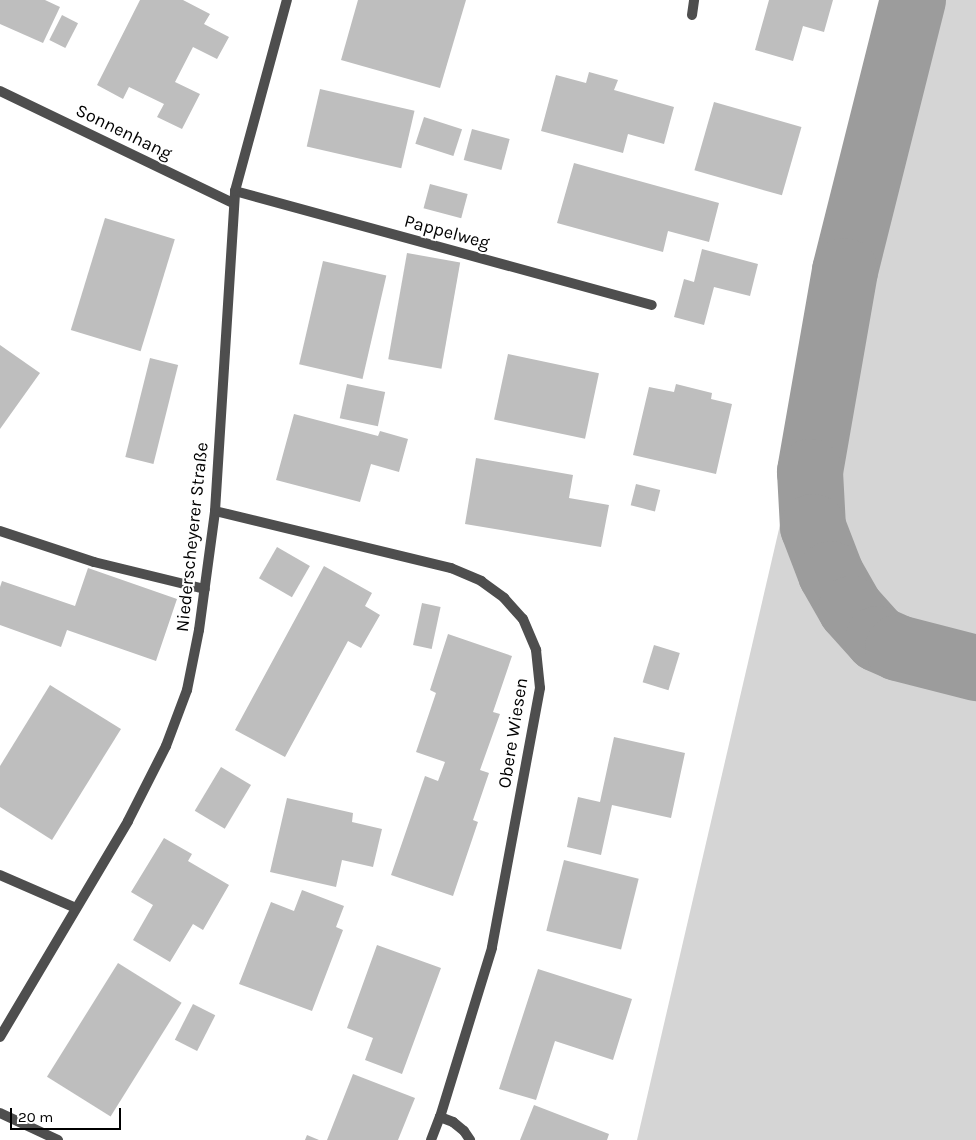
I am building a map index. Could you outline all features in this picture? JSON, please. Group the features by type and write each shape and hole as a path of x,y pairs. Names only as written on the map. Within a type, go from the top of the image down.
{"street":[{"name":"Niederscheyerer Straße","path":"0,1037 128,821 166,746 187,690 199,630 215,511 233,203 288,0"},
{"path":"692,15 694,0"},
{"name":"Sonnenhang","path":"0,90 233,203"},
{"name":"Pappelweg","path":"235,191 652,305"},
{"name":"Obere Wiesen","path":"215,511 451,568 481,581 504,598 523,619 536,650 540,688 492,948 440,1118 431,1140"},
{"path":"0,531 94,562 205,589"},
{"path":"0,876 76,908"},
{"path":"0,1113 58,1140"},
{"path":"440,1118 453,1122 464,1131 470,1140"}],"shaded area":[{"path":"902,0 976,0 976,1140 637,1140"}],"building":[{"path":"0,0 45,0 60,7 43,43 0,24"},
{"path":"140,0 183,0 210,14 204,24 229,37 217,59 193,47 175,82 200,94 182,129 157,117 164,104 129,87 123,99 97,85"},
{"path":"358,0 466,0 440,88 341,60"},
{"path":"769,0 833,0 824,32 803,26 793,61 755,50"},
{"path":"62,15 78,23 65,48 49,40"},
{"path":"589,72 618,80 614,90 674,107 664,144 628,134 623,153 541,131 556,75 586,83"},
{"path":"320,89 415,111 401,168 307,146"},
{"path":"714,102 801,127 782,195 694,170"},
{"path":"424,117 462,129 453,156 415,144"},
{"path":"472,129 510,139 501,170 464,160"},
{"path":"574,163 719,203 709,242 668,231 663,252 557,223"},
{"path":"430,184 468,194 461,218 424,208"},
{"path":"105,218 175,239 141,351 71,330"},
{"path":"702,249 758,264 750,296 714,287 704,325 674,317 684,279 694,282"},
{"path":"407,253 460,262 441,369 388,359"},
{"path":"323,261 386,276 362,379 299,364"},
{"path":"0,345 40,373 0,429"},
{"path":"508,354 599,373 585,439 494,420"},
{"path":"150,358 178,365 153,464 125,457"},
{"path":"347,384 385,392 378,426 340,418"},
{"path":"676,384 712,393 711,399 732,404 716,474 633,455 649,387 674,392"},
{"path":"294,414 378,436 380,431 408,439 399,472 371,464 360,502 276,480"},
{"path":"476,458 573,475 569,498 609,505 601,547 465,524"},
{"path":"636,484 660,490 655,511 631,505"},
{"path":"277,547 310,566 292,597 259,578"},
{"path":"324,566 372,593 365,606 380,615 361,648 348,641 285,757 235,730"},
{"path":"88,568 177,599 156,661 67,630 61,647 0,625 0,587 2,581 75,606"},
{"path":"422,603 441,607 432,649 413,645"},
{"path":"448,634 512,656 493,712 500,714 480,770 489,773 473,820 478,822 453,896 391,875 425,776 438,781 445,762 416,752 436,693 430,690"},
{"path":"654,645 680,653 668,690 643,682"},
{"path":"50,685 121,729 52,840 0,807 0,766"},
{"path":"614,737 685,753 671,818 612,805 601,855 567,847 578,797 600,802"},
{"path":"221,767 251,785 225,829 195,811"},
{"path":"287,798 353,813 352,822 382,829 373,867 342,860 336,887 270,872"},
{"path":"164,838 192,854 188,861 229,885 203,930 193,924 170,962 133,940 153,905 131,892"},
{"path":"564,860 639,879 621,949 546,931"},
{"path":"302,890 344,906 336,927 343,930 312,1011 239,984 271,902 294,911"},
{"path":"377,945 441,968 402,1074 365,1060 373,1038 347,1028"},
{"path":"118,963 182,1003 111,1116 47,1077"},
{"path":"538,969 632,999 613,1060 555,1041 536,1100 499,1089"},
{"path":"193,1004 215,1015 197,1051 175,1040"},
{"path":"353,1074 415,1098 398,1140 327,1140"},
{"path":"534,1105 609,1134 607,1140 520,1140"},
{"path":"307,1135 319,1140 305,1140"}],"waterway":[{"path":"913,0 845,271 810,472 813,527 831,574 851,609 878,639 898,648 976,668"}]}
